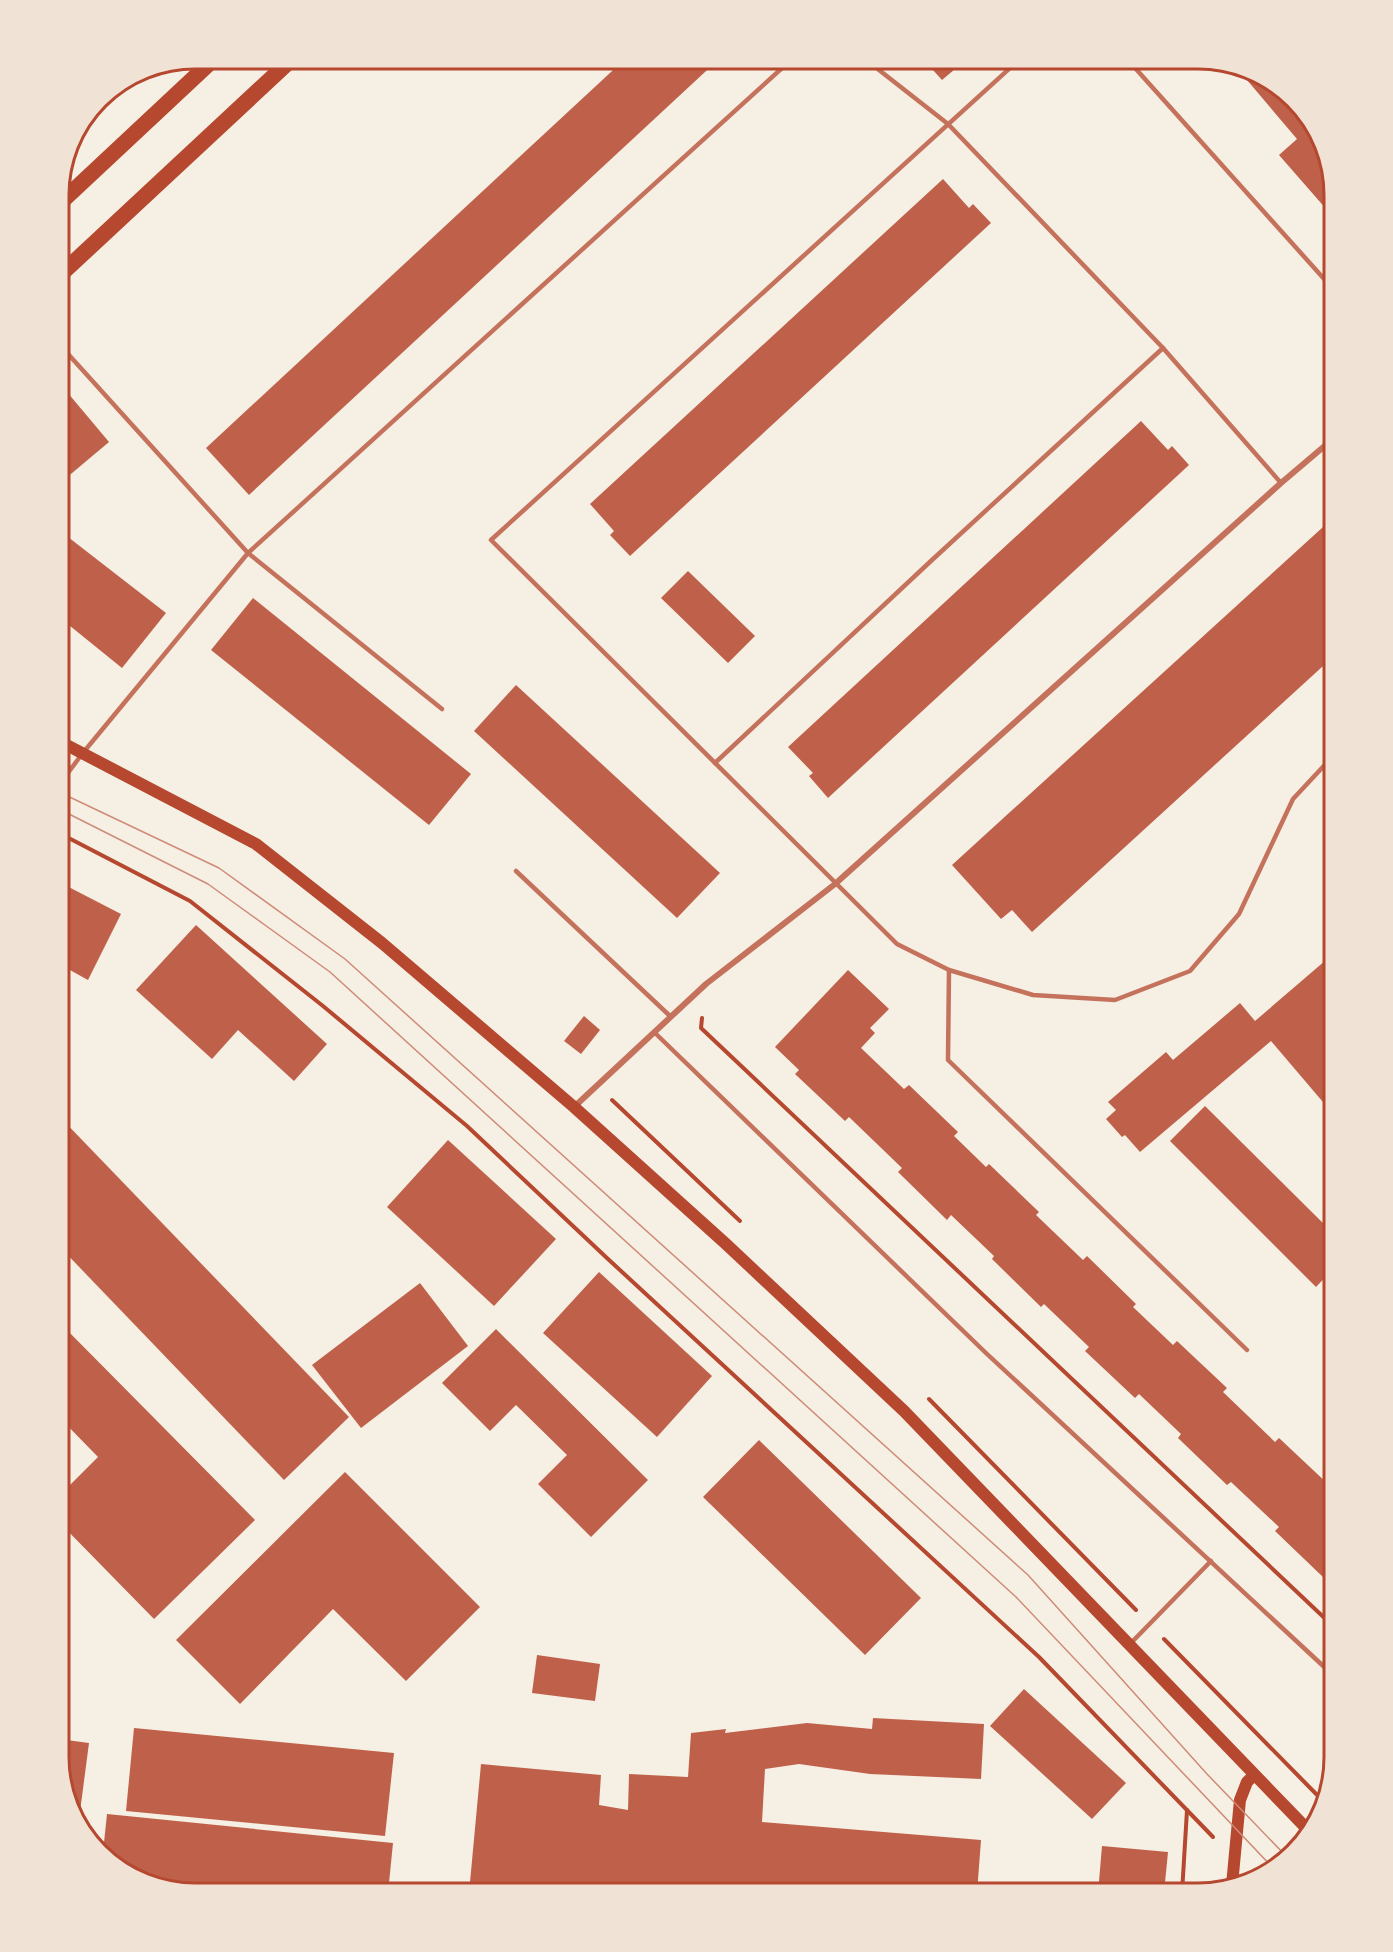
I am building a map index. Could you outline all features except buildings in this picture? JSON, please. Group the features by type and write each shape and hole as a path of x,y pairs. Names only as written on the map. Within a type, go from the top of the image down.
{"highway":[{"path":"69,195 202,69"},
{"path":"69,267 280,69"}],"main road":[{"path":"69,747 256,844 382,944 574,1107 904,1411 1304,1825"},
{"path":"1233,1878 1242,1791 1254,1775"}],"street":[{"path":"574,1107 706,984 836,884 1281,483 1324,447"}],"lane":[{"path":"69,772 248,553 781,69"},
{"path":"878,69 948,124 1163,348 1281,483"},
{"path":"1009,69 491,540 897,944 949,970 1033,995 1114,1000 1190,971 1239,914 1293,799 1324,767"},
{"path":"1136,69 1324,278"},
{"path":"715,763 1163,348"},
{"path":"69,355 248,553 442,709"},
{"path":"516,871 671,1017"},
{"path":"949,970 948,1060 1247,1350"},
{"path":"654,1032 987,1354 1324,1666"},
{"path":"1130,1644 1211,1561"}],"path":[{"path":"69,838 190,901 323,1006 467,1126 1039,1657 1235,1860"},
{"path":"706,984 701,1028 1324,1616"},
{"path":"1254,1732 1318,1796"},
{"path":"1183,1883 1187,1810"}],"tram line":[{"path":"69,797 219,868 345,959 1028,1575 1207,1774 1281,1851"},
{"path":"69,814 208,884 330,972 1016,1597 1267,1862"}]}
